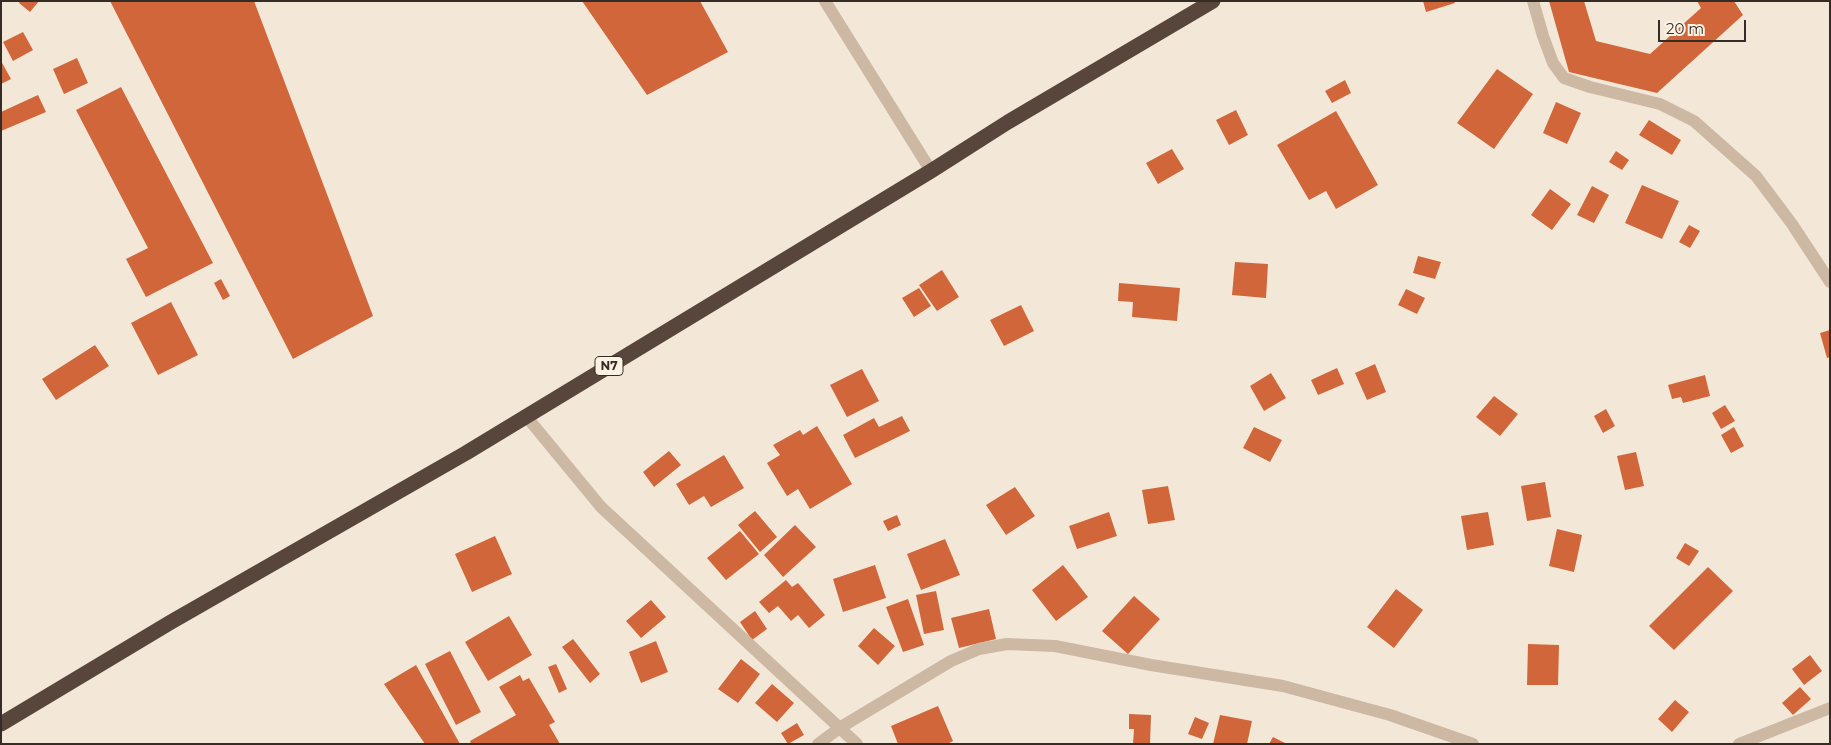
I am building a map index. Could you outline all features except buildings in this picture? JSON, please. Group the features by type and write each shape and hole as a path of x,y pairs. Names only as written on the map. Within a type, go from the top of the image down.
{"highway":[{"name":"N7","path":"1,724 171,622 458,458 931,171 1008,122 1213,1"}],"street":[{"path":"825,1 931,171"},
{"path":"1533,1 1553,63 1564,78 1590,87 1660,104 1694,121 1756,176 1792,224 1830,282"},
{"path":"526,416 601,508 841,727 857,744"},
{"path":"818,744 841,727 951,661 979,648 1007,644 1055,646 1151,665 1283,686 1390,715 1473,744"},
{"path":"1739,744 1830,708"}]}
